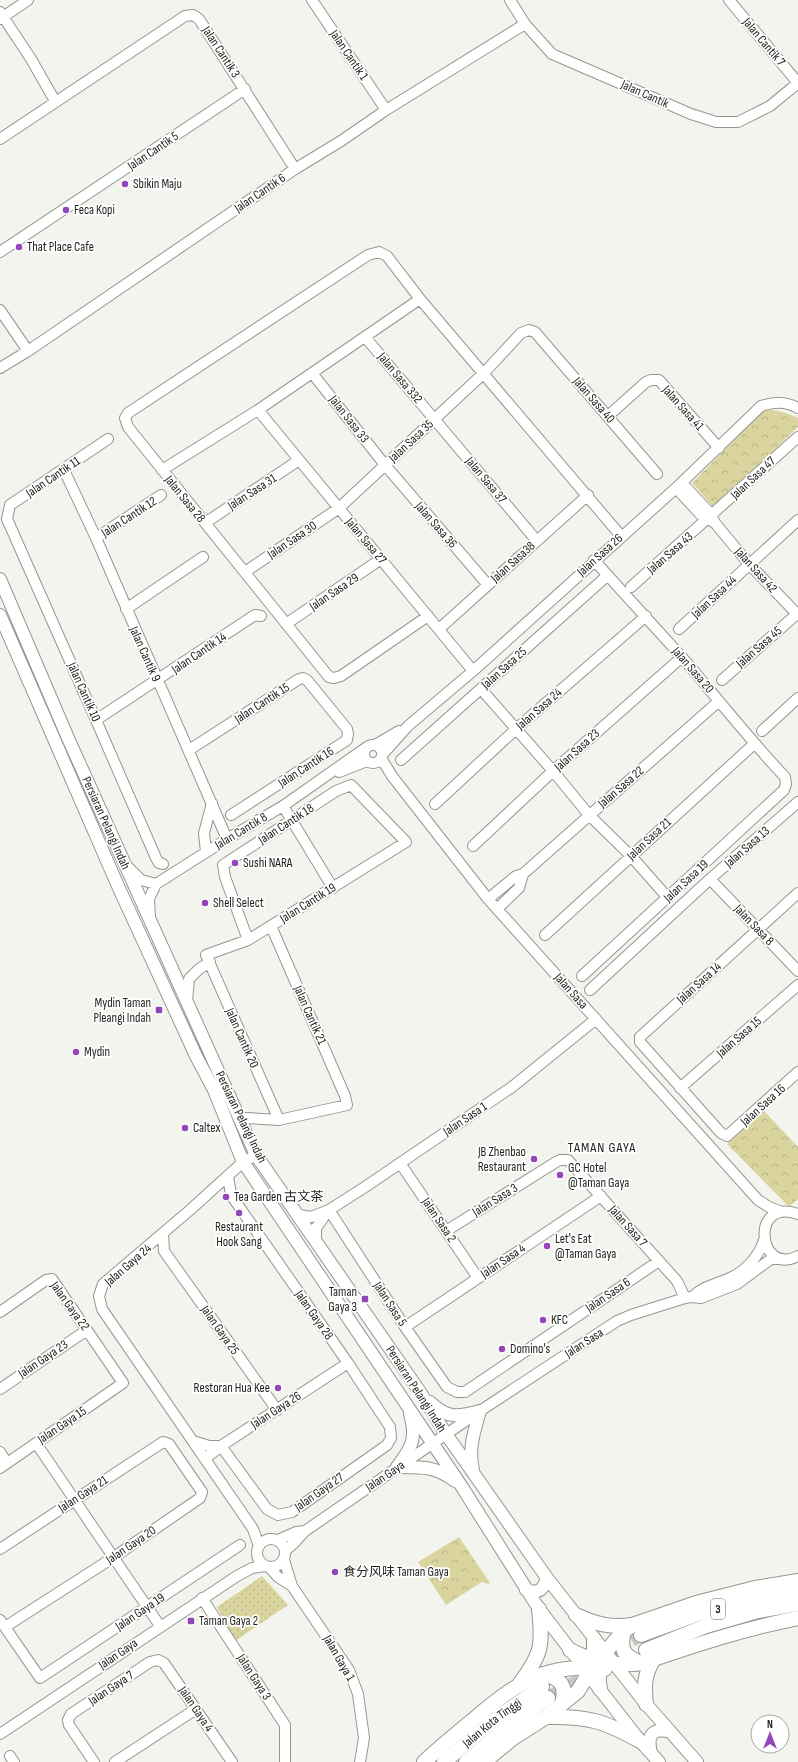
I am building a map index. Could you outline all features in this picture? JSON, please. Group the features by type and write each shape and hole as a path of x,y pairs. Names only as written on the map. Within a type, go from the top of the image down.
{"highway":[{"path":"647,1657 626,1656 622,1648 622,1640 632,1630 696,1603 755,1588 798,1581"},
{"name":"3","path":"632,1630 756,1599 798,1592"},
{"name":"3","path":"647,1657 706,1626 758,1611 798,1604"},
{"path":"424,1762 453,1736 517,1686 536,1660 540,1650 541,1640 538,1609"},
{"path":"576,1616 600,1625 632,1630"},
{"path":"517,1686 544,1686 565,1669 631,1665 647,1657 762,1625 798,1618"},
{"path":"484,1762 513,1738 546,1717 578,1691 632,1630"},
{"path":"594,1639 600,1666 598,1680 600,1689"},
{"path":"570,1650 600,1666"},
{"path":"646,1704 644,1687 648,1669 647,1657"},
{"path":"544,1686 554,1677 563,1686 565,1691 562,1704"},
{"name":"Jalan Kota Tinggi","path":"444,1762 499,1716 544,1686"},
{"name":"Jalan Kota Tinggi","path":"466,1762 506,1728 544,1686"},
{"path":"546,1717 566,1716 591,1719 614,1727 640,1741"}],"main road":[{"name":"Persiaran Pelangi Indah","path":"0,579 124,862 188,1001 256,1155 299,1215 420,1392 474,1475 547,1578 594,1639"},
{"name":"Persiaran Pelangi Indah","path":"0,614 118,886 196,1056 214,1090 243,1162 433,1443 538,1609 570,1650"},
{"path":"420,1392 440,1412 464,1415 480,1411 471,1444 470,1457 474,1475"},
{"path":"397,1468 410,1450 413,1438 412,1422 408,1406"},
{"path":"397,1468 432,1468 444,1473 462,1487"},
{"path":"526,1590 533,1592 542,1590 545,1586 547,1578"},
{"path":"600,1666 646,1704 697,1762"},
{"path":"600,1689 655,1758"},
{"path":"655,1758 649,1743 650,1736 652,1733 663,1730 671,1732"}],"street":[{"path":"0,139 56,101 1,16 28,0"},
{"name":"Jalan Cantik 1","path":"312,0 386,110"},
{"name":"Jalan Cantik","path":"510,0 525,24 552,54 684,111 716,122 738,122 770,106 798,83"},
{"name":"Jalan Cantik 7","path":"729,0 798,83"},
{"name":"Jalan Cantik 3","path":"56,101 185,16 193,15 199,20 295,169"},
{"name":"Jalan Cantik 6","path":"0,368 28,351 295,169 341,141 386,110 525,24"},
{"name":"Jalan Cantik 5","path":"0,252 245,90"},
{"path":"162,470 128,427 125,418 128,413 368,255 379,252 387,256 420,299 622,536"},
{"name":"Jalan Sasa 28","path":"420,299 258,410 162,470 330,677 334,678 341,676 428,616"},
{"path":"0,310 28,351"},
{"name":"Jalan Sasa 35","path":"339,508 484,373 521,333 528,330"},
{"name":"Jalan Sasa 40","path":"528,330 535,332 657,474"},
{"name":"Jalan Sasa 332","path":"365,337 434,420"},
{"name":"Jalan Sasa 33","path":"312,374 385,466"},
{"name":"Jalan Sasa 41","path":"608,416 646,382 651,380 659,380 719,448"},
{"name":"Jalan Sasa 26","path":"376,759 408,726 473,671 594,560 679,486 761,406 773,402 782,402 798,408"},
{"name":"Jalan Sasa 27","path":"258,410 473,671"},
{"name":"Jalan Sasa 37","path":"434,420 537,541"},
{"name":"Jalan Sasa 47","path":"712,519 798,437"},
{"name":"Jalan Cantik 11","path":"6,519 10,505 108,439"},
{"name":"Jalan Sasa 31","path":"205,523 299,460"},
{"name":"Jalan Sasa 36","path":"385,466 488,585"},
{"name":"Jalan Cantik 9","path":"64,470 96,538 227,839"},
{"name":"Jalan Sasa 42","path":"679,486 701,515 712,519 749,564 798,614"},
{"name":"Jalan Sasa38","path":"439,629 588,495"},
{"name":"Jalan Cantik 12","path":"96,538 161,496"},
{"name":"Jalan Sasa 30","path":"245,572 339,508"},
{"name":"Jalan Cantik 10","path":"6,519 156,858 159,863 162,864"},
{"name":"Jalan Sasa 43","path":"632,587 712,519"},
{"name":"Jalan Sasa 44","path":"679,629 798,520"},
{"path":"126,609 203,557"},
{"name":"Jalan Sasa 29","path":"286,624 381,559"},
{"name":"Jalan Sasa 20","path":"594,560 646,616 754,744 785,777 786,784"},
{"name":"Jalan Sasa 25","path":"401,760 608,575"},
{"name":"Jalan Sasa 45","path":"722,680 798,614"},
{"name":"Jalan Cantik 14","path":"96,720 255,615 261,616"},
{"name":"Jalan Sasa 24","path":"435,804 516,729 646,616"},
{"name":"Jalan Sasa 23","path":"473,846 554,771 682,657"},
{"name":"Jalan Cantik 15","path":"189,750 299,679 303,678 308,680 328,706"},
{"path":"481,689 554,771 589,815 631,856 668,898"},
{"path":"762,731 798,698"},
{"name":"Jalan Sasa 22","path":"488,899 516,876 523,874 719,701"},
{"name":"Jalan Cantik 16","path":"231,815 346,740 348,734 347,729 328,706"},
{"name":"Jalan Sasa 26","path":"326,777 371,746 408,726"},
{"name":"Jalan Sasa 21","path":"545,935 754,744"},
{"path":"371,746 364,752 376,759"},
{"name":"Jalan Sasa","path":"371,746 380,749 376,759 392,776 488,899 758,1200 769,1207 782,1212 798,1214"},
{"path":"326,777 376,759"},
{"name":"Jalan Cantik 8","path":"156,884 283,806 326,777"},
{"name":"Jalan Sasa 19","path":"582,976 784,790 786,784"},
{"name":"Jalan Cantik 18","path":"248,940 225,877 223,865 336,791 350,785 406,842"},
{"name":"Jalan Sasa 13","path":"590,990 710,879 798,802"},
{"path":"206,852 204,833 212,803"},
{"path":"283,806 333,888"},
{"name":"Jalan Cantik 19","path":"188,1001 189,979 208,959 248,940 406,842"},
{"path":"124,862 141,880 156,884 149,899 150,920"},
{"name":"Jalan Sasa 22","path":"497,909 519,888 523,874"},
{"name":"Jalan Sasa 8","path":"710,879 798,971"},
{"name":"Jalan Sasa 14","path":"680,1088 640,1042 640,1037 798,893"},
{"name":"Jalan Cantik 21","path":"271,926 345,1096 347,1105 279,1120"},
{"name":"Jalan Cantik 20","path":"208,959 279,1120"},
{"name":"Jalan Sasa 15","path":"680,1088 798,985"},
{"name":"Jalan Sasa 1","path":"299,1215 311,1217 329,1210 512,1087 596,1020"},
{"name":"Jalan Sasa 16","path":"680,1088 720,1133 727,1136 798,1072"},
{"path":"240,1120 246,1118 279,1120"},
{"name":"Jalan Gaya 24","path":"256,1155 243,1162 163,1234 103,1284 99,1296 102,1309 253,1528 258,1550"},
{"name":"Jalan Sasa 7","path":"564,1160 572,1163 677,1281 688,1298"},
{"name":"Jalan Sasa 3","path":"446,1231 556,1162 564,1160"},
{"name":"Jalan Sasa 2","path":"400,1163 478,1278"},
{"name":"Jalan Gaya 28","path":"228,1176 231,1195 348,1363 390,1427 391,1438"},
{"path":"215,1188 231,1195"},
{"name":"Jalan Sasa 4","path":"405,1327 601,1196"},
{"name":"Jalan Sasa","path":"688,1298 698,1290 732,1277 743,1269 761,1251 764,1240 765,1217 758,1200"},
{"name":"Jalan Sasa 1","path":"316,1241 316,1228 329,1210"},
{"name":"Jalan Sasa 5","path":"329,1210 405,1327 447,1387 457,1392"},
{"path":"765,1226 769,1220 782,1212"},
{"path":"150,1245 164,1251 163,1234"},
{"path":"764,1240 767,1248 774,1255 782,1258"},
{"name":"Jalan Gaya 25","path":"164,1251 276,1410"},
{"name":"Jalan Sasa","path":"446,1434 617,1321 631,1315 688,1298 701,1298 737,1284 771,1259 797,1258"},
{"name":"Jalan Sasa 6","path":"457,1392 465,1392 659,1261"},
{"name":"Jalan Gaya 22","path":"0,1312 46,1280 50,1279 54,1281 123,1383"},
{"name":"Jalan Gaya 23","path":"0,1389 87,1330"},
{"name":"Jalan Gaya 26","path":"206,1458 221,1446 348,1363"},
{"name":"Jalan Gaya 15","path":"3,1465 123,1383"},
{"name":"Jalan Gaya","path":"284,1555 305,1531 446,1434"},
{"name":"Jalan Gaya 27","path":"221,1446 267,1509 278,1515 292,1512 387,1445 391,1438"},
{"name":"Jalan Gaya 21","path":"0,1549 74,1499 163,1442 167,1442"},
{"name":"Jalan Gaya 20","path":"2,1623 114,1557 201,1496 201,1490 170,1444 167,1442"},
{"path":"193,1442 209,1446 221,1446"},
{"path":"36,1443 160,1626"},
{"path":"0,1452 3,1465"},
{"name":"Jalan Gaya 24","path":"253,1528 274,1539"},
{"name":"Jalan Gaya","path":"274,1539 296,1532 305,1531"},
{"path":"274,1539 284,1546 284,1555 277,1565 267,1566 259,1561 258,1550 261,1542 274,1539"},
{"name":"Jalan Gaya 19","path":"2,1623 40,1678 240,1545"},
{"name":"Jalan Gaya","path":"237,1576 258,1550"},
{"name":"Jalan Gaya 1","path":"284,1555 292,1586 349,1670 358,1694 364,1738 360,1762"},
{"name":"Jalan Gaya","path":"0,1734 202,1598 252,1568 267,1566"},
{"name":"Jalan Gaya 1","path":"267,1566 278,1577 292,1586"},
{"name":"Jalan Gaya 3","path":"202,1598 285,1725 285,1762"},
{"name":"Jalan Gaya 4","path":"158,1660 164,1663 232,1762"},
{"name":"Jalan Gaya 7","path":"94,1762 69,1725 68,1720 71,1714 150,1662 158,1660"},
{"path":"115,1762 196,1709"}],"green space":[{"path":"764,410 773,410 798,418 798,427 714,508 692,483"},
{"path":"764,1111 798,1147 798,1199 789,1207 727,1144"},
{"path":"459,1537 490,1583 488,1584 482,1582 446,1605 418,1562"},
{"path":"262,1576 288,1605 235,1641 217,1607"}],"tunnel":[{"path":"613,1650 641,1635"},
{"path":"548,1698 591,1674"}],"place":[{"name":"Sbikin Maju","path":"125,184"},
{"name":"Feca Kopi","path":"66,210"},
{"name":"That Place Cafe","path":"19,247"},
{"name":"Sushi NARA","path":"235,863"},
{"name":"Shell Select","path":"205,903"},
{"name":"Mydin Taman Pleangi Indah","path":"159,1010"},
{"name":"Mydin","path":"76,1052"},
{"name":"Caltex","path":"185,1128"},
{"name":"JB Zhenbao Restaurant","path":"534,1159"},
{"name":"GC Hotel @Taman Gaya","path":"560,1175"},
{"name":"Tea Garden 古文茶","path":"226,1197"},
{"name":"Restaurant Hook Sang","path":"239,1213"},
{"name":"Let's Eat @Taman Gaya","path":"547,1246"},
{"name":"Taman Gaya 3","path":"365,1299"},
{"name":"KFC","path":"543,1320"},
{"name":"Domino's","path":"502,1349"},
{"name":"Restoran Hua Kee","path":"278,1388"},
{"name":"食分风味 Taman Gaya","path":"335,1572"},
{"name":"Taman Gaya 2","path":"191,1621"}],"district":[{"name":"TAMAN GAYA","path":"602,1147"}]}
